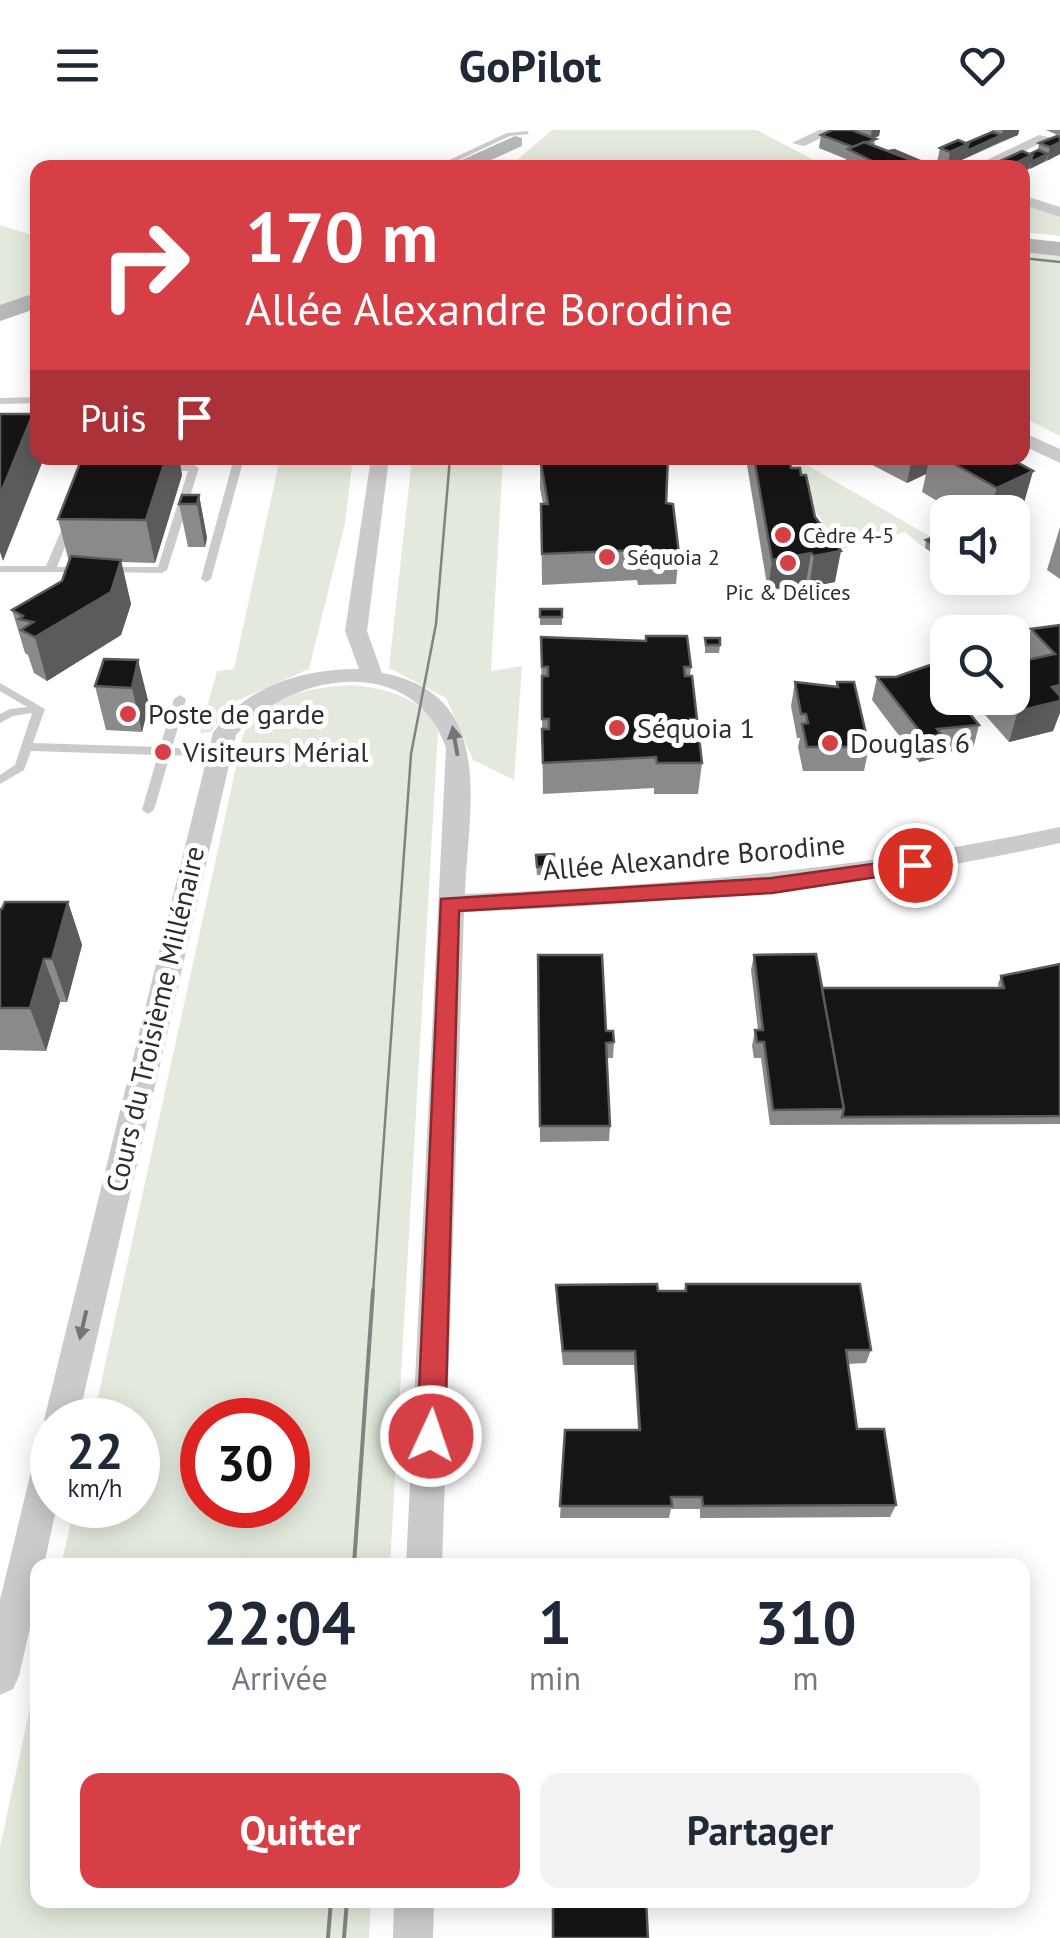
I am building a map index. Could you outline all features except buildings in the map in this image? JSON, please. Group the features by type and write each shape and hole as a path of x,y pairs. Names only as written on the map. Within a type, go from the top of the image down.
{"street":[{"path":"799,143 831,130"},
{"path":"1024,130 1060,144"},
{"path":"471,160 524,135"},
{"path":"495,160 524,135"},
{"path":"995,160 1044,138"},
{"path":"1030,201 1060,212"},
{"path":"1030,246 1060,249"},
{"path":"0,314 30,302"},
{"path":"1030,441 1060,457"},
{"path":"324,677 356,631 379,465"},
{"path":"356,631 373,678"},
{"name":"Cours du Troisième Millénaire","path":"66,1398 225,733 261,698 290,684 324,677 373,678 422,694 440,708 454,730 458,748 424,1558"},
{"name":"Allée Alexandre Borodine","path":"449,904 800,882 954,859 1060,834"},
{"path":"0,1676 35,1528"},
{"path":"413,1938 414,1908"}],"lane":[{"path":"453,160 509,134 524,135"},
{"path":"0,401 30,400"},
{"path":"206,579 237,465"},
{"path":"0,569 162,570 194,468 143,468"},
{"path":"50,570 73,516"},
{"path":"0,686 38,710"},
{"path":"148,810 180,699"},
{"path":"0,719 10,713 38,710"},
{"path":"0,780 20,767 38,710"},
{"path":"26,748 219,753"}],"shaded area":[{"path":"552,130 757,130 814,160 517,160"},
{"path":"1030,206 1060,217 1060,236 1030,233"},
{"path":"0,225 30,234 30,295 0,306"},
{"path":"1030,250 1060,254 1060,436 1030,421"},
{"path":"278,465 352,465 345,523 309,669 232,703 211,732 200,733 217,671 234,669"},
{"path":"411,465 503,465 491,671 522,666 514,780 473,760 446,698 389,668"},
{"path":"789,465 807,465 930,536 930,544 923,547 905,532 828,553 817,523 823,521 811,506 815,504 812,500 805,502"},
{"path":"337,686 365,686 413,702 432,719 438,731 390,1558 63,1558 70,1528 160,1528 160,1398 98,1398 243,735 262,711 290,696"},
{"path":"30,1708 30,1908 371,1908 369,1938 0,1938 0,1847"}],"tram line":[{"path":"1030,259 1060,262"},
{"path":"373,1293 411,754 436,624 449,465"},
{"path":"354,1558 373,1290"},
{"path":"328,1938 330,1908"},
{"path":"344,1938 346,1908"}],"place":[{"name":"Cèdre 4-5","path":"783,535"},
{"name":"Séquoia 2","path":"607,557"},
{"name":"Pic & Délices","path":"788,563"},
{"name":"Poste de garde","path":"128,714"},
{"name":"Séquoia 1","path":"617,728"},
{"name":"Douglas 6","path":"830,743"},
{"name":"Visiteurs Mérial","path":"163,752"}],"route":[{"path":"431,1436 449,904 772,885 915,865"}]}
